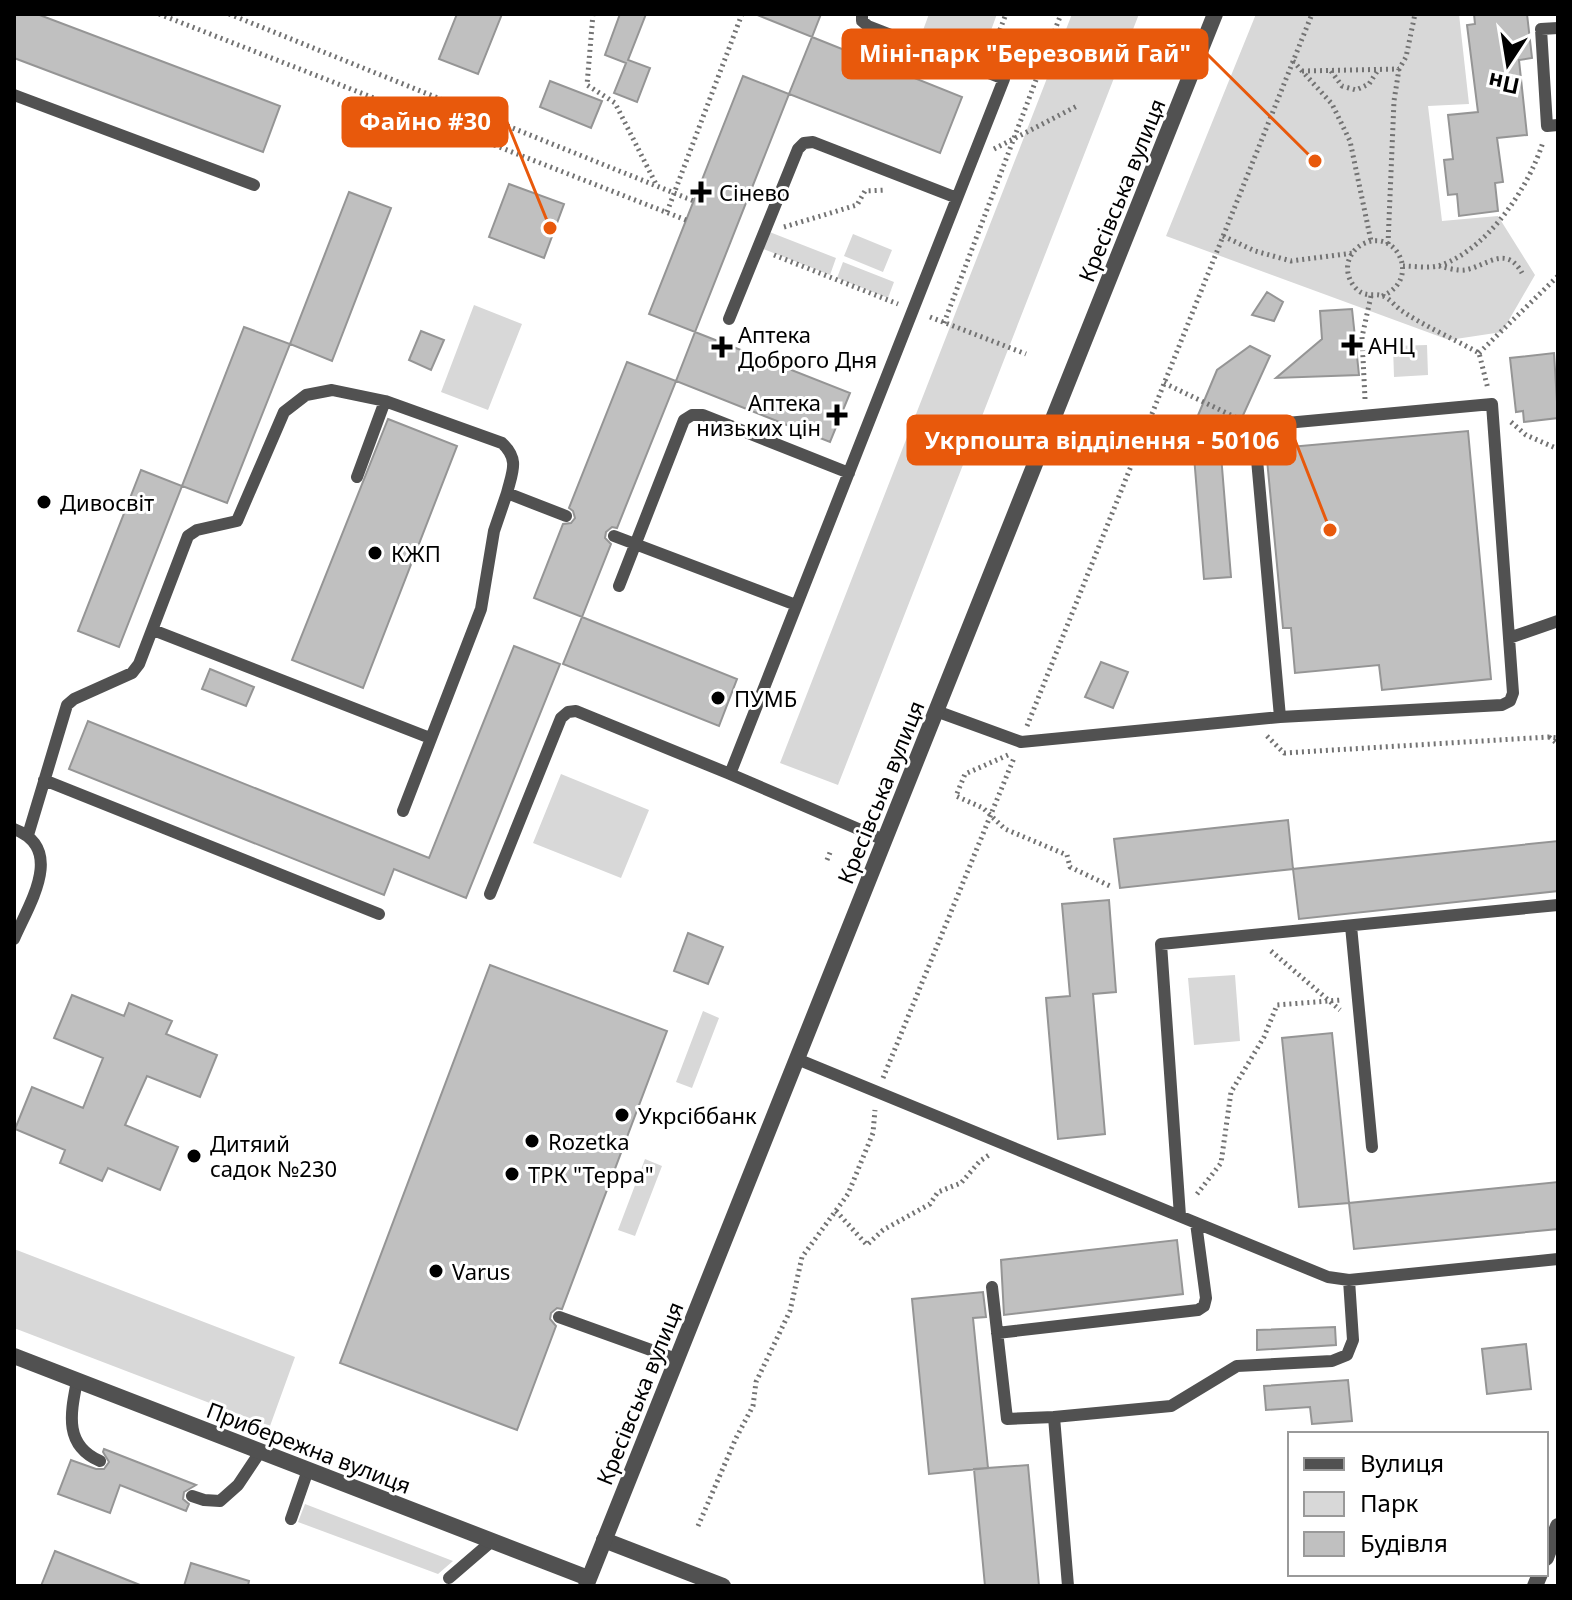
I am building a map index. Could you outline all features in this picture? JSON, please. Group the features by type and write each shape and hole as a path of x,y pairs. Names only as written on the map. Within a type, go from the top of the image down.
{"street":[{"name":"Кресівська вулиця","path":"587,1582 1215,14"},
{"name":"Прибережна вулиця","path":"14,1356 492,1541 587,1582"},
{"path":"1548,1553 1558,1526"},
{"path":"604,1540 723,1586"}],"lane":[{"path":"730,774 1004,79 868,26 862,21 862,14"},
{"path":"1553,126 1541,29 1558,28"},
{"path":"14,95 254,185"},
{"path":"729,319 798,149 804,143 813,142 957,198"},
{"path":"28,835 67,705 132,673 153,630 188,536 197,530 237,521 284,412 306,395 332,390 385,401 502,443 511,452 514,462 494,531 481,609 403,811"},
{"path":"357,477 385,401"},
{"path":"936,711 1021,742 1280,717 1502,705 1510,701 1513,693 1492,404 1254,426 1280,717"},
{"path":"619,586 684,420 692,415 703,415 849,473"},
{"path":"507,493 566,516"},
{"path":"614,536 796,605"},
{"path":"1509,638 1558,621"},
{"path":"153,630 430,738"},
{"path":"490,894 561,718 568,712 576,711 884,840"},
{"path":"44,780 379,914"},
{"path":"14,829 28,835 39,850 42,873 14,939"},
{"path":"1180,1216 1161,944 1558,905"},
{"path":"1351,926 1372,1147"},
{"path":"797,1059 1306,1270 1349,1280 1558,1259"},
{"path":"997,1333 1198,1310 1204,1306 1206,1298 1196,1223"},
{"path":"992,1287 1007,1419 1171,1406 1237,1366 1332,1361 1347,1355 1353,1340 1349,1280"},
{"path":"559,1317 676,1359"},
{"path":"77,1381 70,1421 76,1439 89,1456 100,1461"},
{"path":"1054,1417 1068,1586"},
{"path":"192,1496 220,1501 238,1485 260,1452"},
{"path":"291,1519 308,1470"},
{"path":"449,1578 492,1541"}],"path":[{"path":"159,14 686,220"},
{"path":"229,14 694,201"},
{"path":"593,14 587,85 615,103 657,186"},
{"path":"667,212 742,14"},
{"path":"984,71 1006,14"},
{"path":"944,323 1061,14"},
{"path":"1021,742 1312,14"},
{"path":"1388,244 1394,101 1414,15"},
{"path":"1293,61 1332,104 1350,141 1371,241"},
{"path":"1331,71 1342,86 1356,90 1369,84 1378,69"},
{"path":"1302,71 1399,69"},
{"path":"1438,266 1459,256 1482,238 1507,210 1535,168 1553,126"},
{"path":"1223,236 1255,251 1291,261 1353,253"},
{"path":"1371,241 1388,244 1397,251 1403,266 1402,277 1396,287 1382,296 1371,296 1356,289 1350,279 1348,268 1353,253 1371,241"},
{"path":"758,248 1026,354"},
{"path":"1403,266 1464,270 1504,258 1517,264 1522,273"},
{"path":"1479,353 1558,276"},
{"path":"1365,416 1362,337 1371,296"},
{"path":"1382,296 1403,312 1479,353 1492,404 1526,435 1558,449"},
{"path":"1164,383 1254,426"},
{"path":"1548,737 1558,744"},
{"path":"1284,753 1558,738"},
{"path":"698,1526 753,1406 756,1382 790,1311 802,1257 848,1194 873,1133 877,1091 991,815 1017,751 965,774 956,796 983,808 991,815 1005,829 1067,855 1070,867 1110,886"},
{"path":"827,860 831,850"},
{"path":"1253,936 1361,1029"},
{"path":"1180,1216 1221,1163 1231,1092 1264,1037 1277,1005 1358,999"},
{"path":"836,1211 867,1245 883,1230 930,1204 938,1192 961,1183 980,1161 1006,1144"}],"green space":[{"path":"929,14 997,14 979,63 919,41"},
{"path":"1072,14 1139,14 838,785 780,763"},
{"path":"1256,14 1459,14 1469,104 1428,106 1442,221 1498,216 1535,275 1502,332 1449,340 1166,236"},
{"path":"767,231 836,258 830,275 761,248"},
{"path":"853,234 892,250 883,272 844,256"},
{"path":"843,262 894,282 888,298 837,278"},
{"path":"474,305 522,324 488,410 441,392"},
{"path":"1427,345 1428,375 1394,377 1393,346"},
{"path":"561,774 649,810 621,878 533,843"},
{"path":"1235,975 1240,1041 1194,1045 1188,978"},
{"path":"703,1011 719,1018 692,1088 676,1082"},
{"path":"645,1159 662,1166 635,1236 618,1230"},
{"path":"14,1249 295,1357 270,1426 14,1328"},
{"path":"305,1504 453,1561 438,1574 298,1522"}],"building":[{"path":"14,14 37,14 280,106 263,152 14,58"},
{"path":"457,14 502,14 478,74 439,59"},
{"path":"620,14 646,14 628,60 650,68 637,102 614,93 626,63 605,55"},
{"path":"755,14 821,14 812,37"},
{"path":"1474,14 1527,14 1532,58 1519,60 1527,135 1497,138 1503,182 1495,183 1498,211 1459,216 1457,194 1448,195 1444,160 1453,159 1448,115 1478,112 1467,25 1475,24"},
{"path":"812,37 962,97 940,153 789,94"},
{"path":"743,76 789,94 695,332 649,314"},
{"path":"550,81 602,101 591,128 540,107"},
{"path":"509,184 564,204 544,258 489,237"},
{"path":"349,192 391,208 332,361 290,344"},
{"path":"1267,292 1283,302 1274,321 1252,315"},
{"path":"1352,309 1359,375 1276,378 1322,339 1320,311"},
{"path":"244,327 290,344 227,503 182,486"},
{"path":"421,331 444,340 431,370 409,360"},
{"path":"695,332 850,393 830,442 676,381"},
{"path":"1250,346 1270,356 1225,455 1221,455 1231,577 1204,579 1194,456 1181,456 1217,370"},
{"path":"1554,353 1558,418 1524,422 1523,411 1516,412 1510,358"},
{"path":"627,362 676,381 617,528 612,527 606,532 605,538 611,544 582,617 534,598 563,524 571,523 575,518 569,508"},
{"name":"КЖП","path":"388,419 457,446 363,688 292,660"},
{"path":"1468,431 1491,679 1382,690 1379,665 1295,673 1291,628 1283,628 1266,449"},
{"path":"141,470 182,486 119,647 78,631"},
{"path":"582,617 737,679 719,726 563,664"},
{"path":"514,646 560,664 466,898 394,869 384,895 69,769 88,721 429,858"},
{"path":"1101,662 1128,672 1113,708 1085,697"},
{"path":"210,669 254,687 246,706 202,689"},
{"path":"1288,820 1293,869 1120,888 1114,839"},
{"path":"1558,841 1558,891 1299,919 1293,869"},
{"path":"1109,900 1116,992 1093,994 1105,1134 1058,1139 1046,998 1070,996 1062,904"},
{"path":"688,933 723,947 708,984 674,971"},
{"name":"ТРК \"Терра\"","path":"490,965 667,1031 562,1309 557,1308 551,1313 550,1319 556,1326 517,1430 340,1363"},
{"path":"72,995 124,1016 129,1003 172,1021 166,1034 217,1055 200,1097 147,1076 125,1125 178,1147 160,1190 108,1168 102,1181 60,1163 65,1150 15,1129 32,1087 83,1108 103,1058 54,1038"},
{"path":"1332,1033 1349,1203 1299,1207 1282,1038"},
{"path":"1558,1182 1558,1229 1354,1249 1349,1203"},
{"path":"1177,1240 1183,1294 1004,1315 1001,1260"},
{"path":"983,1292 986,1317 973,1318 988,1468 929,1474 912,1299"},
{"path":"1335,1327 1336,1345 1257,1350 1257,1330"},
{"path":"1526,1344 1531,1389 1487,1394 1482,1349"},
{"path":"1348,1380 1352,1421 1312,1424 1310,1407 1266,1410 1264,1386"},
{"path":"104,1449 196,1485 184,1492 183,1499 189,1504 186,1511 120,1485 110,1513 58,1494 71,1460 104,1469 109,1462"},
{"path":"1028,1465 1039,1586 985,1586 974,1469"},
{"path":"55,1551 140,1585 140,1586 41,1586"},
{"path":"191,1563 249,1581 248,1586 184,1586"}],"place":[{"name":"Міні-парк \"Березовий Гай\"","path":"1315,161"},
{"name":"Сінево","path":"701,192"},
{"name":"Файно #30","path":"550,228"},
{"name":"АНЦ","path":"1352,345"},
{"name":"Аптека Доброго Дня","path":"722,347"},
{"name":"Аптека низьких цін","path":"837,415"},
{"name":"Дивосвіт","path":"44,502"},
{"name":"Укрпошта відділення - 50106","path":"1330,530"},
{"name":"КЖП","path":"375,553"},
{"name":"ПУМБ","path":"718,698"},
{"name":"Укрсіббанк","path":"622,1115"},
{"name":"Rozetka","path":"532,1141"},
{"name":"Дитяий садок №230","path":"194,1156"},
{"name":"ТРК \"Терра\"","path":"512,1174"},
{"name":"Varus","path":"436,1271"}]}
